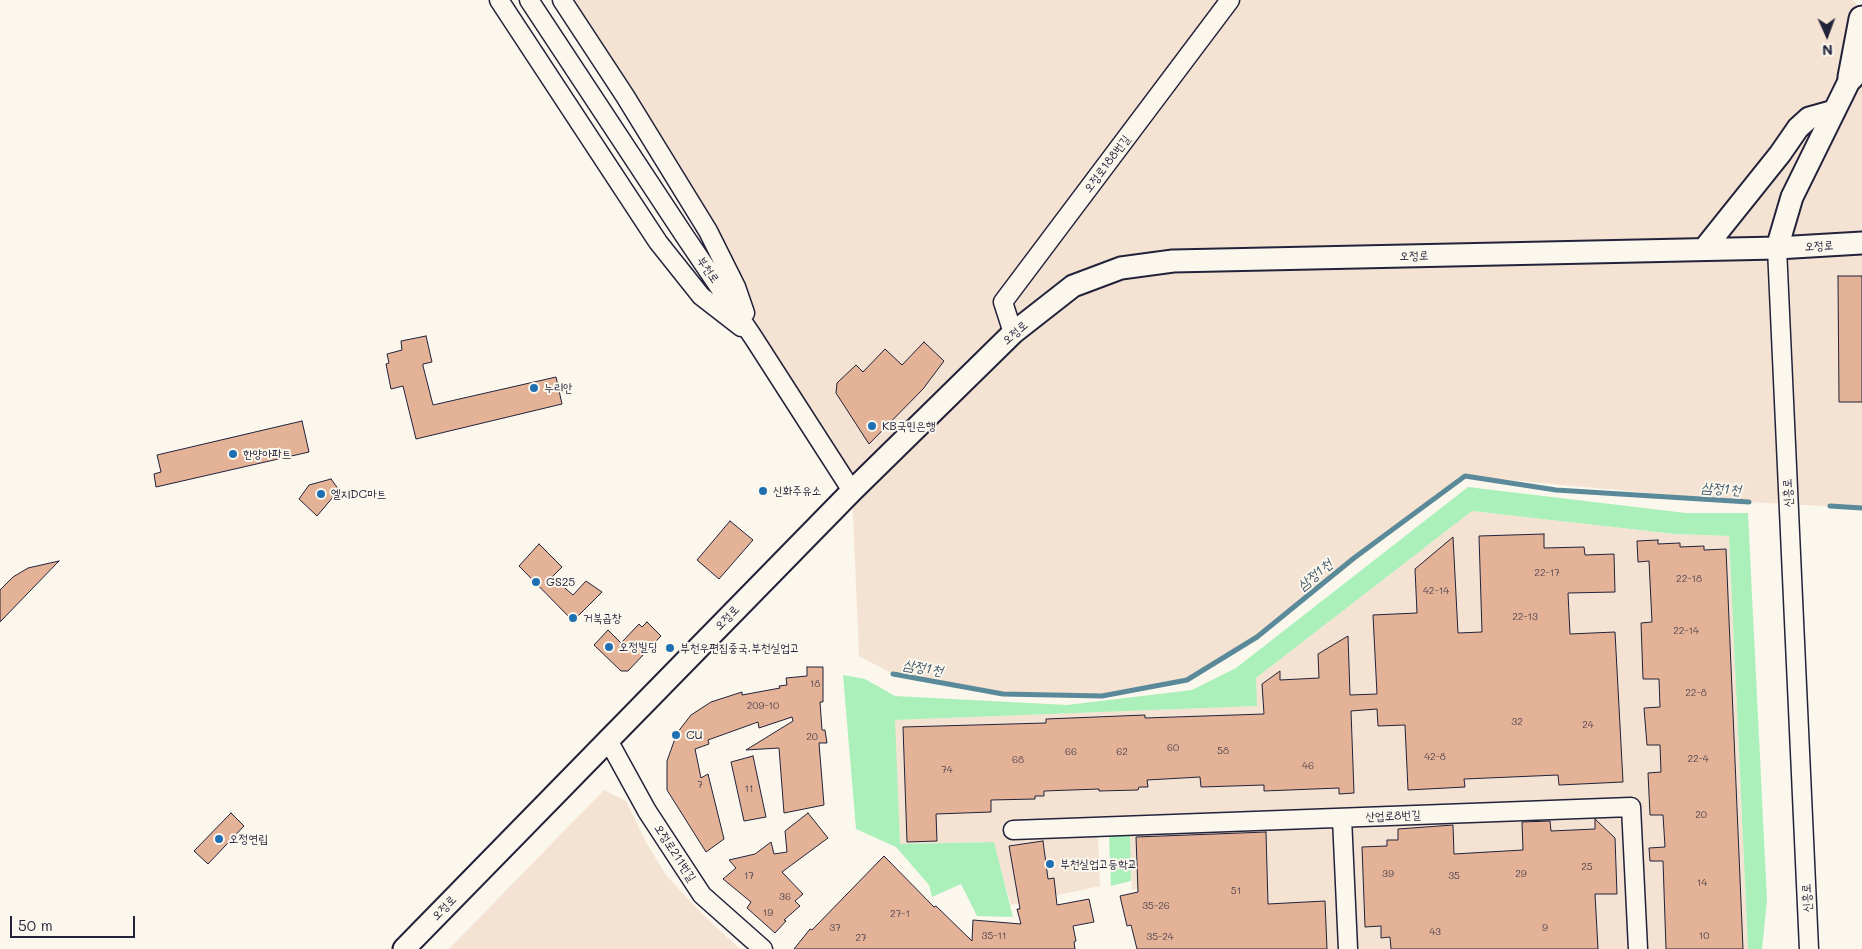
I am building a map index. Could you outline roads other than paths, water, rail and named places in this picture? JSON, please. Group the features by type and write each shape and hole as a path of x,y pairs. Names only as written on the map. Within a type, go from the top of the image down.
{"highway":[{"path":"1856,66 1862,18"}],"main road":[{"name":"신흥로","path":"1777,248 1792,197 1856,66"},
{"path":"1704,249 1780,154 1798,128 1809,118 1834,110"},
{"name":"오정로","path":"404,949 852,491 1013,333 1073,286 1121,268 1173,261 1777,248 1862,244"}],"street":[{"path":"499,0 658,242 701,296 754,337"},
{"name":"부천로","path":"529,0 684,236 754,337 852,491"},
{"path":"562,0 625,96 708,231 736,287 754,337"},
{"name":"오정로188번길","path":"1013,333 1004,302 1230,0"},
{"name":"신흥로","path":"1777,248 1809,949"},
{"name":"오정로211번길","path":"608,740 647,811 702,894 763,949"},
{"name":"산업로8번길","path":"1013,830 1632,807 1638,949"},
{"path":"1342,818 1348,949"}],"waterway":[{"name":"삼정1천","path":"893,674 1003,694 1102,696 1187,680 1257,637 1354,558 1465,476 1556,490 1749,502"},
{"name":"삼정1천","path":"1830,506 1862,508"}],"place":[{"name":"누리안","path":"534,388"},
{"name":"KB국민은행","path":"872,426"},
{"name":"한양아파트","path":"233,454"},
{"name":"신화주유소","path":"763,491"},
{"name":"엘지DC마트","path":"321,494"},
{"name":"GS25","path":"536,582"},
{"name":"거북곱창","path":"573,618"},
{"name":"오정빌딩","path":"609,647"},
{"name":"부천우편집중국.부천실업고","path":"670,648"},
{"name":"CU","path":"676,735"},
{"name":"오정연립","path":"219,839"},
{"name":"부천실업고등학교","path":"1050,864"}]}
